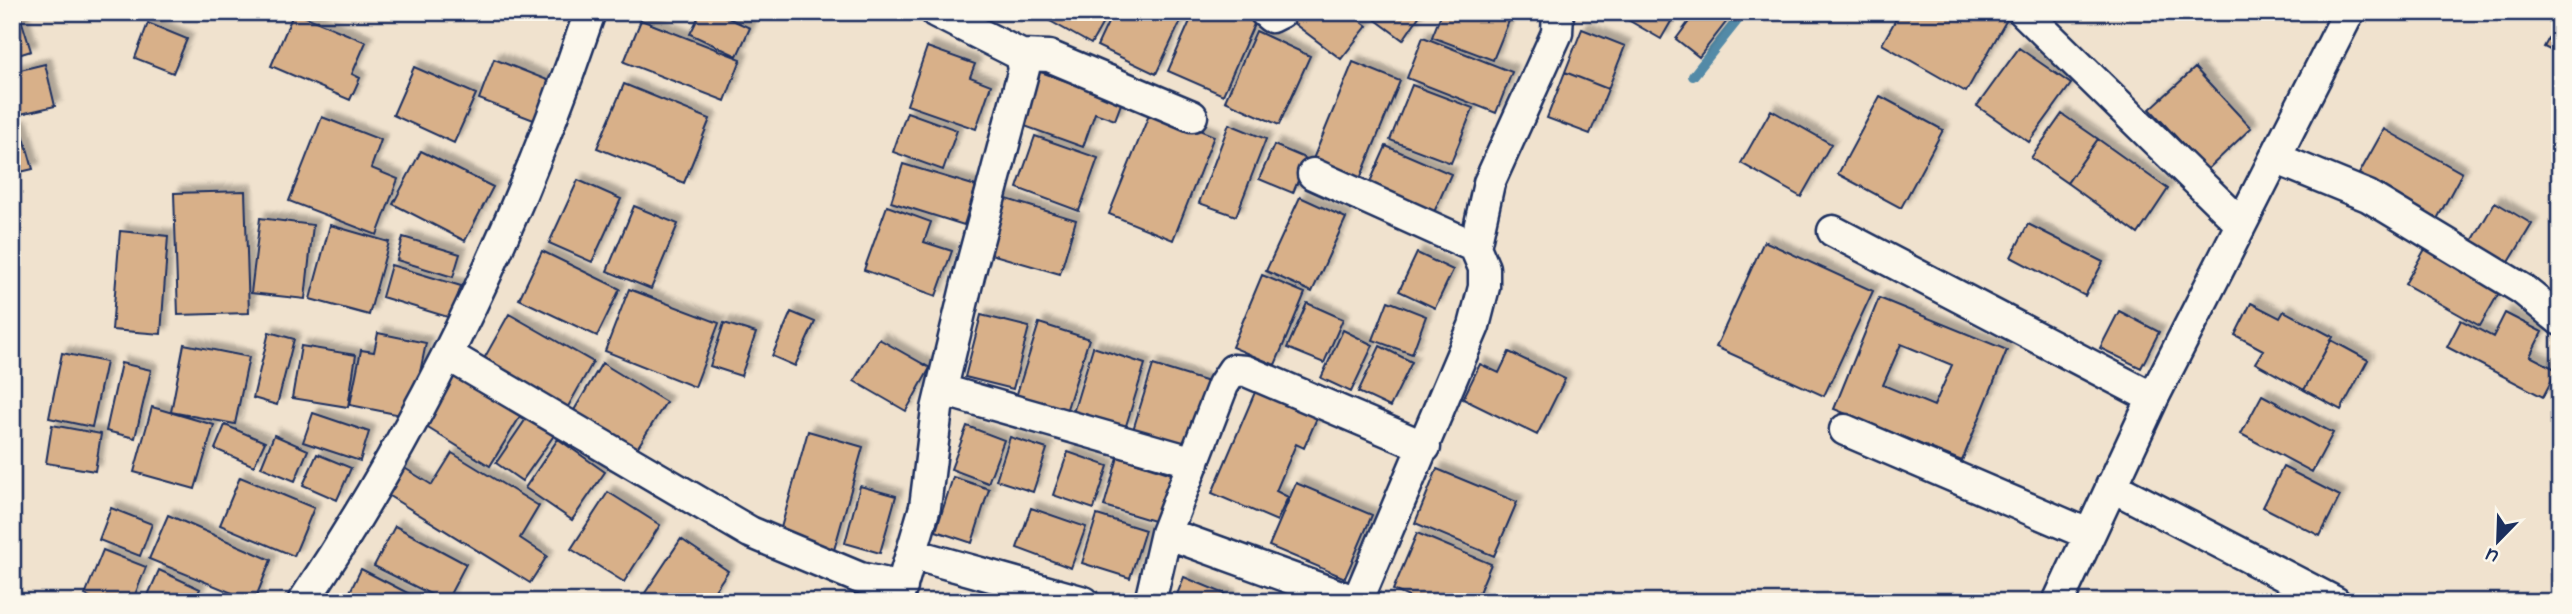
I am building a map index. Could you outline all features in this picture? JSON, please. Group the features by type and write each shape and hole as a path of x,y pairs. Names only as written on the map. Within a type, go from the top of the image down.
{"street":[{"path":"303,602 373,491 448,355 555,117 590,12"},
{"path":"936,12 1021,55 1049,56 1192,116"},
{"path":"1166,533 1357,602 1425,447 1474,326 1484,287 1484,268 1475,247 1489,183 1557,33 1558,12"},
{"path":"2024,12 2241,224"},
{"path":"2058,602 2153,398 2348,12"},
{"path":"448,355 750,532 900,594 925,507 939,400 1024,69 1021,55"},
{"path":"2275,158 2368,196 2522,289 2560,320"},
{"path":"1313,174 1475,247"},
{"path":"1833,231 2153,398"},
{"path":"1150,602 1166,533 1223,385 1233,370 1246,371 1425,447"},
{"path":"956,394 1194,462"},
{"path":"1845,430 2088,534"},
{"path":"2111,486 2335,602"},
{"path":"923,557 1084,602"}],"building":[{"path":"294,12 366,42 352,74 360,78 350,100 271,66"},
{"path":"701,12 715,12 750,28 737,56 690,34"},
{"path":"1034,12 1109,12 1091,44"},
{"path":"1113,12 1185,12 1156,74 1097,46"},
{"path":"1194,12 1231,12 1255,22 1223,95 1168,71"},
{"path":"1287,12 1349,12 1367,26 1341,59 1284,16"},
{"path":"1365,12 1422,12 1403,40"},
{"path":"1442,12 1501,12 1511,16 1493,60 1432,37"},
{"path":"1625,12 1663,12 1673,18 1661,39 1623,17"},
{"path":"1696,12 1734,12 1699,57 1676,39"},
{"path":"1900,12 2010,14 1966,92 1882,44"},
{"path":"2560,18 2560,55 2544,47"},
{"path":"21,19 31,51 12,57 12,21"},
{"path":"641,20 741,59 725,101 624,62"},
{"path":"148,23 187,39 173,73 135,58"},
{"path":"1582,29 1625,46 1608,89 1565,72"},
{"path":"1256,31 1310,56 1279,125 1225,101"},
{"path":"1423,37 1512,72 1496,113 1407,78"},
{"path":"927,47 975,64 970,77 991,85 976,129 907,105"},
{"path":"2019,48 2071,84 2029,142 1977,106"},
{"path":"494,59 560,85 544,124 479,99"},
{"path":"1353,62 1400,81 1360,179 1313,159"},
{"path":"45,64 55,106 12,116 12,72"},
{"path":"414,67 476,94 454,143 393,115"},
{"path":"2195,68 2251,128 2207,170 2150,109"},
{"path":"1038,71 1122,101 1115,120 1095,113 1083,147 1019,124"},
{"path":"1565,72 1608,89 1590,134 1547,118"},
{"path":"624,84 710,119 684,183 597,148"},
{"path":"1412,85 1473,108 1451,163 1390,140"},
{"path":"1880,96 1943,130 1901,208 1838,174"},
{"path":"1151,110 1214,136 1173,240 1109,214"},
{"path":"1771,110 1831,144 1801,197 1741,163"},
{"path":"907,112 957,130 943,170 893,152"},
{"path":"2062,114 2098,139 2067,183 2031,158"},
{"path":"322,117 381,140 371,168 398,179 377,235 289,201"},
{"path":"1229,124 1266,139 1236,216 1199,203"},
{"path":"21,127 33,169 12,174 12,129"},
{"path":"2384,129 2462,173 2437,219 2359,174"},
{"path":"1035,136 1098,158 1079,211 1017,188"},
{"path":"2098,139 2168,189 2138,234 2067,183"},
{"path":"1274,145 1307,159 1293,193 1259,179"},
{"path":"1386,146 1451,174 1431,219 1366,191"},
{"path":"421,151 493,187 465,241 393,204"},
{"path":"903,164 976,186 964,225 891,202"},
{"path":"578,180 621,199 592,262 549,243"},
{"path":"245,191 249,313 178,315 174,193"},
{"path":"1000,197 1076,220 1060,274 984,252"},
{"path":"1300,197 1346,218 1312,292 1266,271"},
{"path":"2495,202 2532,224 2508,264 2471,243"},
{"path":"634,206 678,224 651,289 607,271"},
{"path":"887,206 931,222 924,242 952,251 936,296 864,270"},
{"path":"260,218 313,225 305,299 251,293"},
{"path":"2028,224 2103,262 2085,296 2011,257"},
{"path":"330,225 389,242 369,315 310,299"},
{"path":"120,231 168,236 161,334 112,330"},
{"path":"403,237 460,254 453,277 397,260"},
{"path":"1764,241 1873,291 1824,396 1716,347"},
{"path":"2429,242 2504,284 2480,326 2405,284"},
{"path":"542,251 620,289 597,336 519,299"},
{"path":"1417,253 1453,270 1435,308 1399,291"},
{"path":"391,265 461,286 451,318 382,297"},
{"path":"1262,275 1305,293 1275,365 1232,347"},
{"path":"629,289 719,323 695,387 605,351"},
{"path":"1879,298 2007,350 1962,461 1834,409","holes":["1901,344 1952,365 1934,406 1883,385"]},
{"path":"1388,301 1426,316 1412,354 1373,340"},
{"path":"1307,303 1343,319 1324,363 1287,348"},
{"path":"2251,303 2280,318 2284,311 2333,337 2304,390 2255,363 2263,350 2235,335"},
{"path":"2119,311 2159,332 2141,368 2100,348"},
{"path":"791,312 815,322 795,366 772,356"},
{"path":"2505,313 2542,332 2530,356 2557,370 2543,397 2447,347 2461,320 2493,337"},
{"path":"509,314 593,362 565,412 481,364"},
{"path":"981,315 1029,327 1013,389 965,377"},
{"path":"724,323 756,333 741,376 710,366"},
{"path":"1039,323 1089,339 1065,415 1015,400"},
{"path":"1343,330 1373,345 1351,392 1321,378"},
{"path":"269,332 294,339 277,405 253,398"},
{"path":"378,333 426,343 411,417 350,405 361,350 374,352"},
{"path":"879,339 930,368 906,411 854,381"},
{"path":"2331,340 2368,360 2341,410 2304,390"},
{"path":"184,344 249,357 235,424 171,412"},
{"path":"301,346 356,355 348,407 292,398"},
{"path":"1380,346 1412,362 1390,407 1358,392"},
{"path":"1093,347 1145,364 1125,429 1073,413"},
{"path":"1509,352 1565,379 1537,435 1463,399 1480,364 1499,373"},
{"path":"62,353 106,362 92,427 49,418"},
{"path":"121,363 151,370 135,438 106,431"},
{"path":"602,363 666,402 636,450 573,412"},
{"path":"1153,365 1208,382 1189,447 1133,430"},
{"path":"457,370 524,410 490,466 423,425"},
{"path":"1258,385 1320,411 1304,448 1296,444 1276,491 1288,497 1277,521 1212,493"},
{"path":"2262,395 2333,433 2312,472 2241,434"},
{"path":"152,407 214,425 195,489 134,472"},
{"path":"313,413 369,432 360,461 303,442"},
{"path":"530,413 557,431 522,481 496,463"},
{"path":"52,425 101,434 95,471 46,463"},
{"path":"225,425 265,442 254,466 215,449"},
{"path":"967,426 1004,440 988,483 951,469"},
{"path":"808,431 863,447 834,550 779,535"},
{"path":"274,435 308,450 295,481 261,467"},
{"path":"1010,437 1047,449 1033,492 996,480"},
{"path":"558,439 605,472 572,520 525,488"},
{"path":"1068,452 1108,466 1094,509 1053,495"},
{"path":"452,453 539,506 520,538 547,556 530,583 381,491 398,464 432,485"},
{"path":"317,454 351,468 337,500 303,485"},
{"path":"1118,457 1172,474 1157,522 1104,506"},
{"path":"2283,467 2340,496 2320,536 2263,507"},
{"path":"1437,469 1517,502 1494,556 1415,523"},
{"path":"240,477 314,508 294,556 220,525"},
{"path":"953,477 989,489 972,543 936,531"},
{"path":"1296,483 1372,515 1345,578 1269,546"},
{"path":"860,486 896,496 880,553 845,543"},
{"path":"608,492 660,525 624,582 571,549"},
{"path":"111,508 152,524 140,556 99,540"},
{"path":"1031,508 1086,527 1071,568 1017,548"},
{"path":"168,515 271,560 254,602 149,559"},
{"path":"1097,515 1145,530 1130,578 1082,563"},
{"path":"395,526 466,564 446,602 374,566"},
{"path":"1417,533 1491,564 1475,602 1420,602 1393,590"},
{"path":"681,539 728,571 707,602 639,602"},
{"path":"103,550 146,567 132,602 101,602 85,595"},
{"path":"361,569 425,602 345,602"},
{"path":"159,570 200,589 194,602 145,602"},
{"path":"1184,577 1230,596 1228,602 1174,602"},
{"path":"973,593 999,602 970,602"}],"waterway":[{"path":"1693,76 1744,12"}]}
